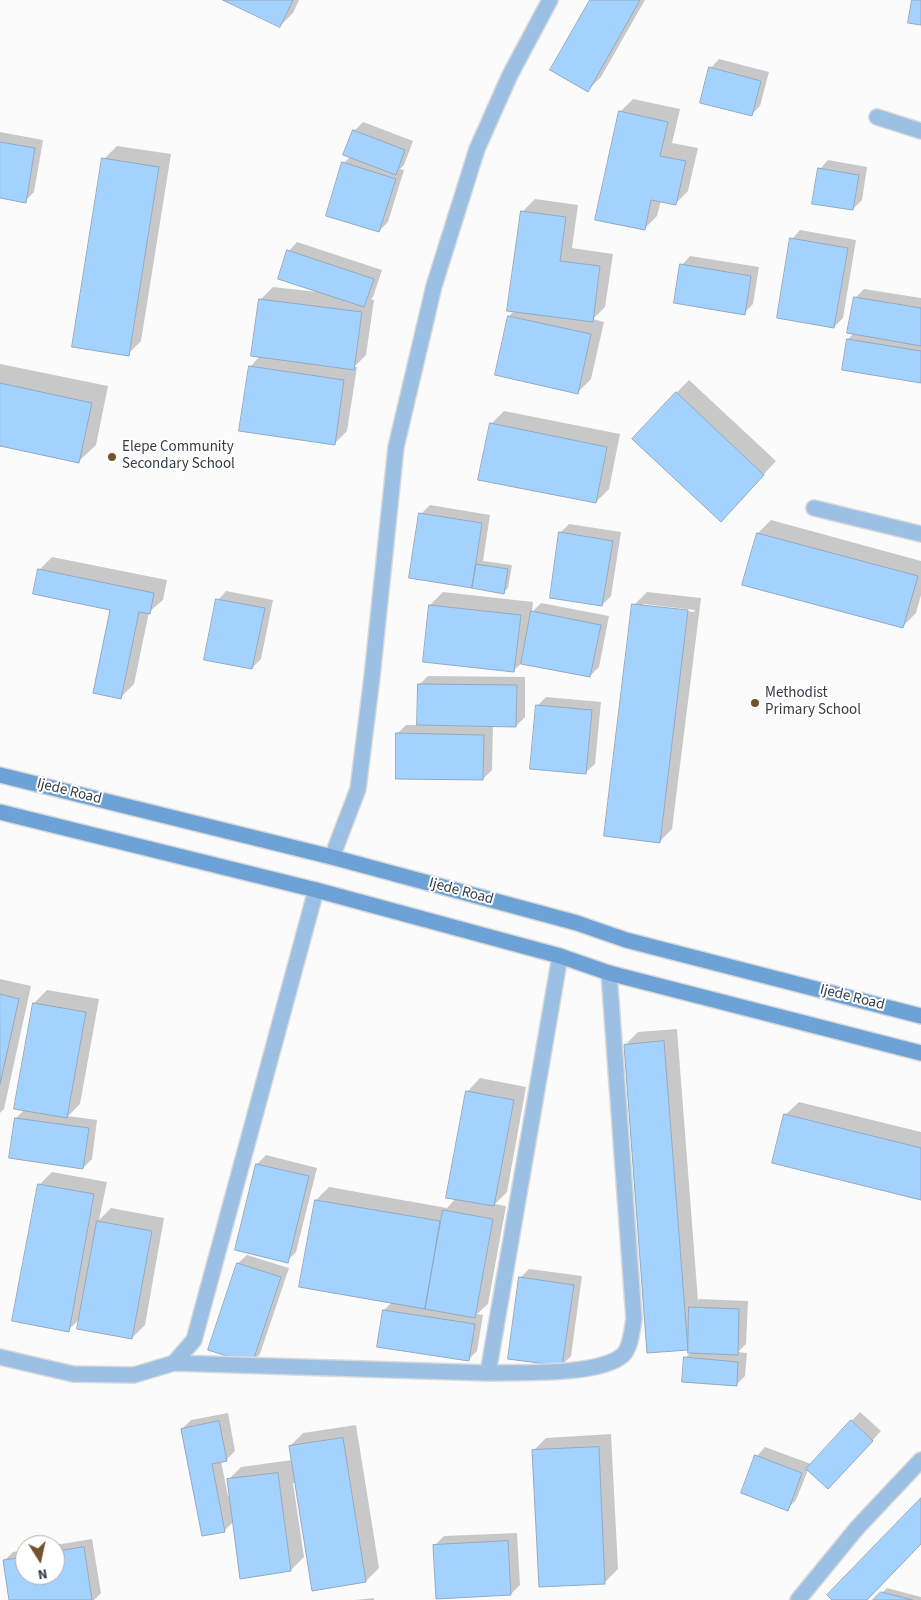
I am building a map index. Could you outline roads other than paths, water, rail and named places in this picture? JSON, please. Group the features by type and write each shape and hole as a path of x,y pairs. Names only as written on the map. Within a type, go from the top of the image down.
{"main road":[{"name":"Ijede Road","path":"0,775 332,857 577,923 626,940 921,1016"},
{"path":"0,812 316,890 560,956 609,973 921,1053"}],"street":[{"path":"332,857 358,789 372,677 396,447 434,286 477,149 510,74 550,0"},
{"path":"877,117 921,131"},
{"path":"814,508 921,534"},
{"path":"174,1363 194,1340 316,890"},
{"path":"488,1373 560,956"},
{"path":"0,1357 74,1374 134,1375 174,1363 488,1373 579,1370 607,1364 624,1354 630,1339 634,1318 609,973"},
{"path":"798,1600 857,1528 921,1460"}],"place":[{"name":"Elepe Community Secondary School","path":"112,457"},
{"name":"Methodist Primary School","path":"755,703"}]}
